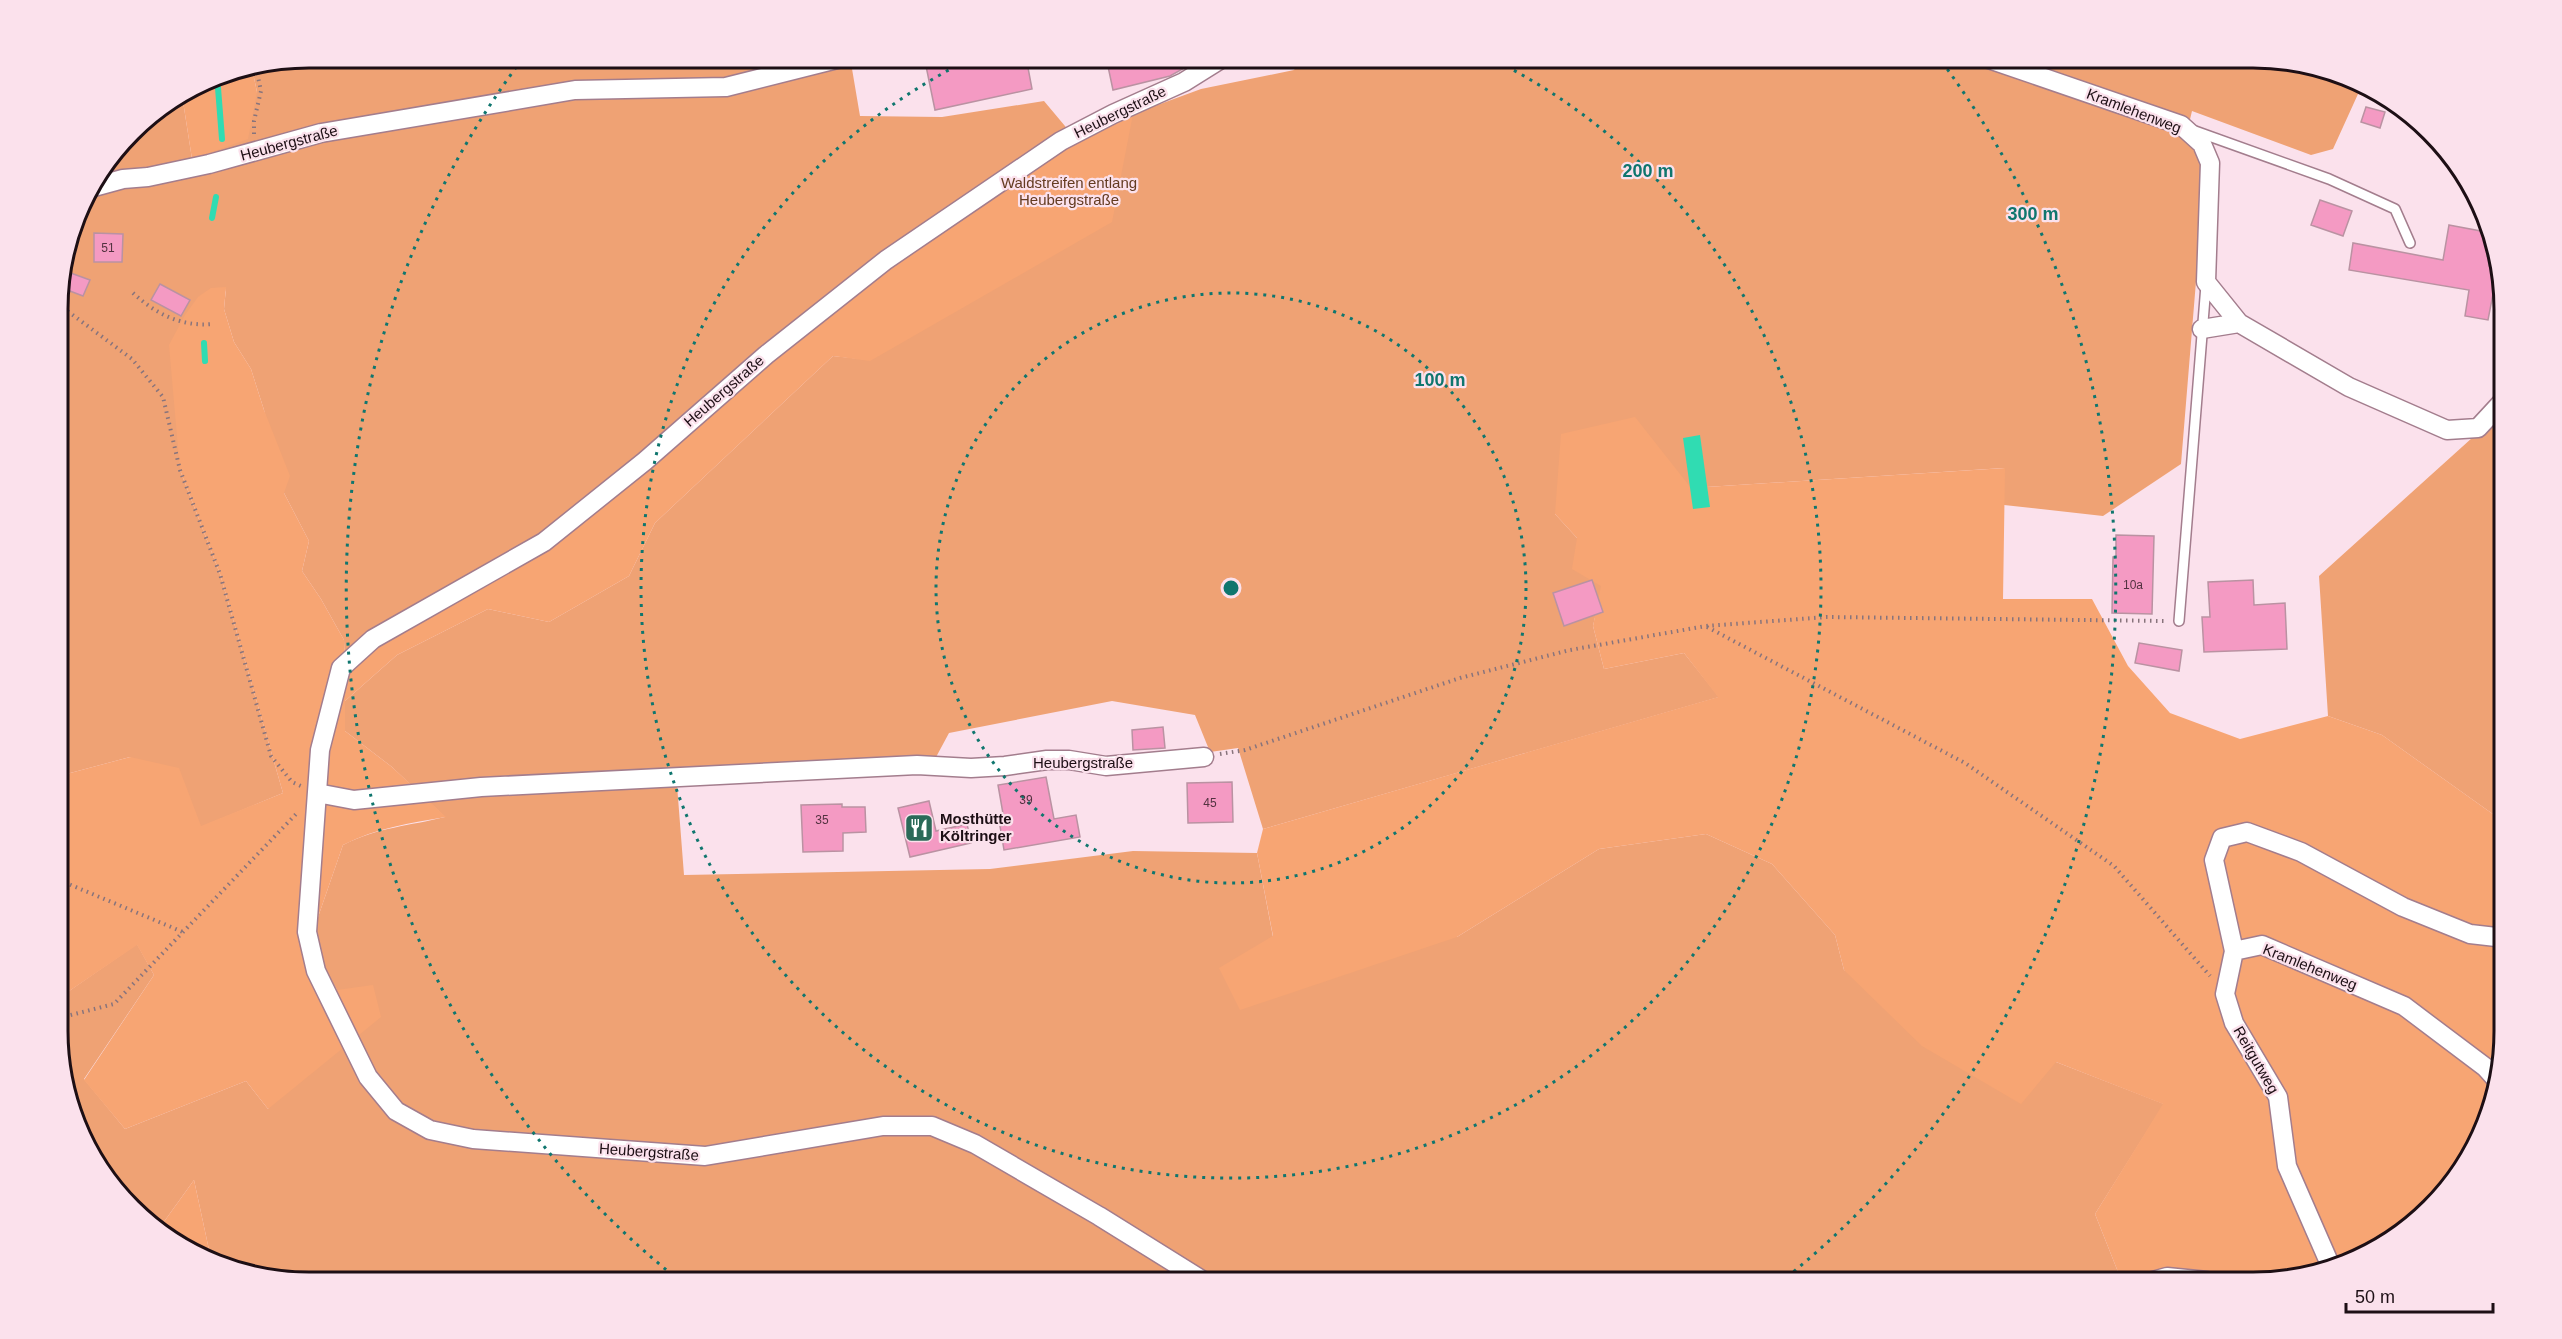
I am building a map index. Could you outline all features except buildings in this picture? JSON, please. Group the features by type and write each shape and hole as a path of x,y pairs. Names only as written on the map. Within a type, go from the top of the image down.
{"street":[{"name":"Heubergstraße","path":"102,185 123,179 148,177 253,153 321,133 575,90 726,87 801,68"},
{"name":"Heubergstraße","path":"1188,1272 1099,1216 975,1144 932,1126 883,1126 705,1156 473,1139 430,1130 396,1111 368,1077 316,971 307,932 320,750 341,668 372,639 544,542 645,461 766,355 886,260 1061,141 1113,114 1184,82 1206,68"},
{"name":"Kramlehenweg","path":"2015,68 2181,125 2202,144 2210,163 2206,282"},
{"path":"2206,282 2239,323 2349,387 2447,430 2478,428 2494,411"},
{"path":"2202,329 2239,323"},
{"name":"Heubergstraße","path":"317,794 354,800 493,786 917,765 970,768 1047,760 1069,760 1106,766 1204,757"},
{"path":"2234,951 2214,860 2223,838 2247,832 2301,852 2403,907 2470,934 2494,937"},
{"name":"Kramlehenweg","path":"2234,951 2262,945 2404,1006 2491,1073"},
{"name":"Reitgutweg","path":"2234,951 2225,994 2234,1023 2278,1097 2288,1166 2328,1260"}],"lane":[{"path":"2181,125 2262,157 2329,179 2395,209 2410,243"},
{"path":"2179,621 2206,282"}],"path":[{"path":"253,153 254,121 261,91 257,73"},
{"path":"133,293 146,305 173,319 195,326 213,324"},
{"path":"68,311 132,358 163,397 180,470 220,574 271,756 292,782 317,794 114,1004 68,1016"},
{"path":"1204,757 1245,750 1460,678 1570,650 1706,626 1827,617 2179,621"},
{"path":"1706,626 1965,763 2114,866 2225,994"},
{"path":"68,884 183,932"}],"green space":[{"path":"293,68 852,68 860,116 942,117 1044,101 1070,132 587,510 345,668 344,640 302,571 309,541 284,493 264,410 251,369 234,342 224,309 226,288 180,470 220,574 283,793 201,827 130,757 68,774 68,293 72,261 80,231 92,202 117,162 138,138 162,117 183,103 192,159 257,92 253,74"},
{"name":"Waldstreifen entlang Heubergstraße","path":"1295,68 2269,68 2301,72 2331,80 2372,99 2358,94 2333,149 2311,155 2192,111 2186,136 2201,162 2203,196 2181,464 2103,516 2004,505 2004,468 1691,488 1555,514 1577,538 1602,586 1593,626 1604,669 1684,653 1719,697 1263,829 1238,748 1210,752 1195,715 1112,701 949,733 935,759 676,772 684,875 990,869 1133,851 1257,853 1273,937 1457,937 1599,849 1706,834 1772,864 1835,935 1844,970 2056,1062 2164,1104 2095,1214 2118,1272 308,1272 261,1267 209,1250 194,1180 163,1223 138,1201 108,1164 92,1137 80,1108 72,1078 68,1046 68,992 137,944 154,975 84,1079 125,1129 246,1081 268,1109 337,990 316,952 317,920 343,845 382,831 445,817 392,767 345,731 345,701 397,655 488,609 549,622 629,576 655,523 833,356 870,360 1133,114 1201,89"},
{"path":"253,74 257,92 248,139 192,159 183,103 216,86"},
{"name":"Waldstreifen entlang Heubergstraße","path":"1133,114 1112,222 870,361 833,356 655,523 629,576 549,622 488,609 397,655 345,701 345,731 392,767 446,817 381,830 343,845 317,920 316,952 337,990 373,985 381,1017 268,1109 246,1081 125,1129 84,1080 154,975 137,945 68,992 68,774 130,757 179,768 201,826 283,793 220,574 180,470 169,345 185,315 198,297 211,288 226,287 224,309 234,342 251,369 264,410 290,476 284,493 309,541 302,571 344,640 345,667 381,635 486,577 985,190"},
{"path":"1635,417 1691,488 2005,468 2003,599 2092,599 2128,666 2170,713 2240,739 2328,716 2382,735 2494,815 2494,1046 2490,1078 2482,1108 2470,1137 2454,1164 2435,1189 2400,1222 2374,1239 2331,1259 2301,1267 2254,1272 2118,1272 2095,1214 2163,1104 2056,1062 2021,1104 1922,1046 1844,970 1835,935 1772,864 1706,834 1599,849 1457,937 1240,1010 1219,968 1273,936 1257,853 1263,829 1718,697 1684,653 1604,669 1593,626 1601,586 1572,569 1577,538 1555,514 1561,434"},
{"path":"2494,418 2494,815 2382,735 2328,716 2319,576"},
{"path":"194,1180 209,1250 188,1239 163,1223"}],"shaded area":[{"path":"1700,435 1710,507 1693,509 1683,438"}],"waterway":[{"path":"218,85 222,139"},
{"path":"212,218 216,197"},
{"path":"204,343 205,361"}],"place":[{"name":"Mosthütte Költringer","path":"919,828"}]}
